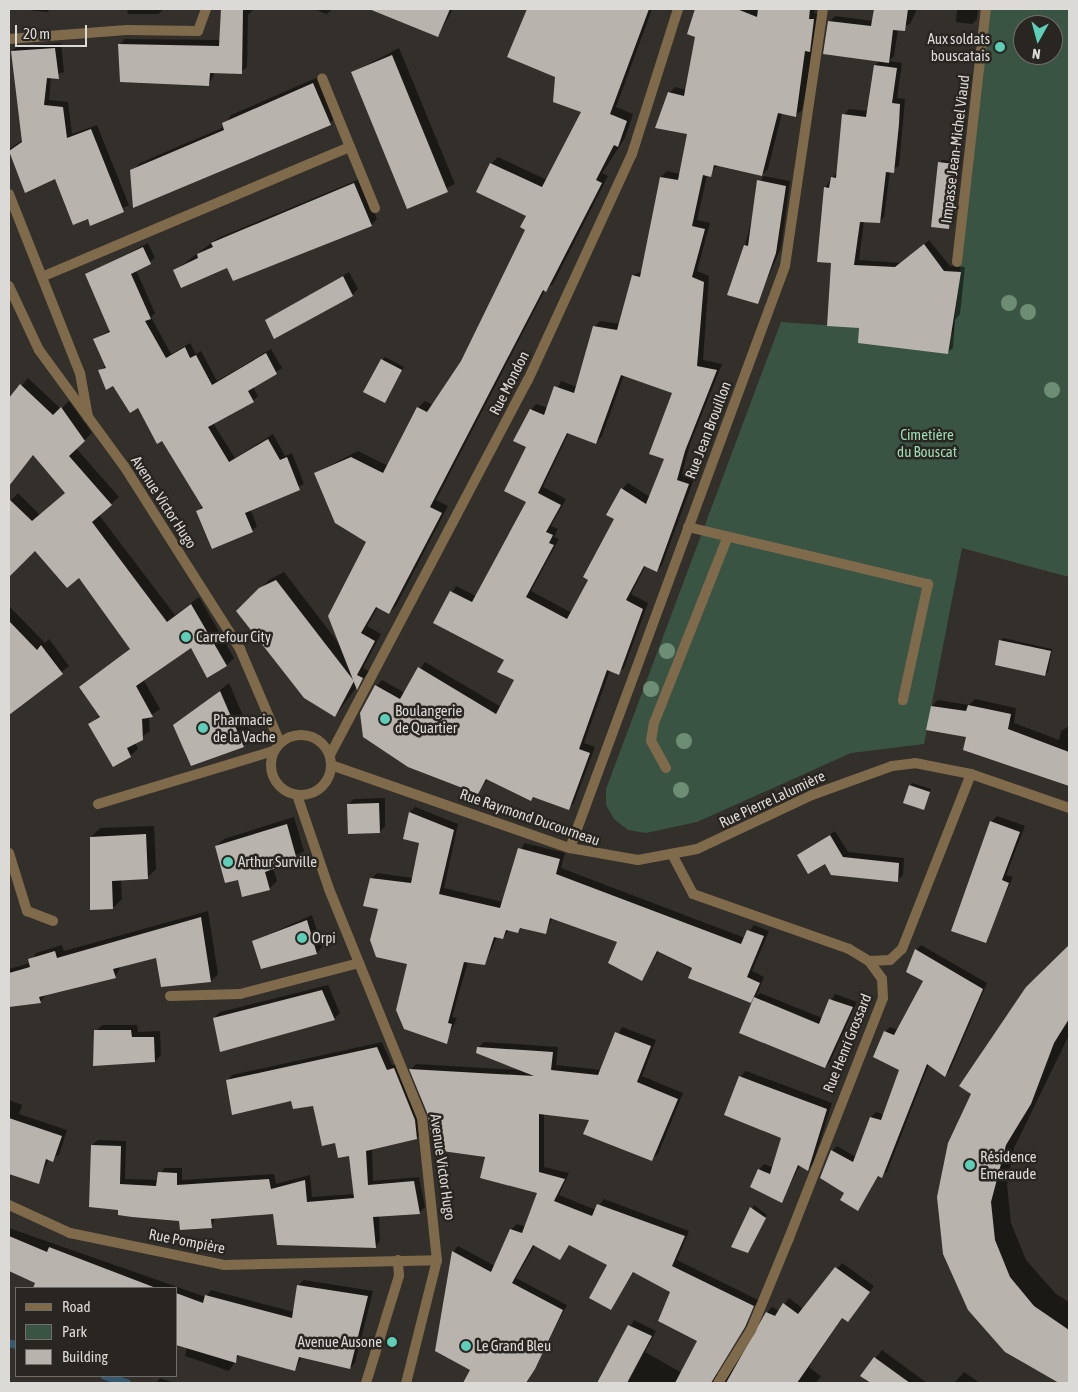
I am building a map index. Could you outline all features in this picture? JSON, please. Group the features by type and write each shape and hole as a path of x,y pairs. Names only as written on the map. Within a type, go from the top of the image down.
{"street":[{"path":"9,39 127,30 198,31 206,9"},
{"name":"Rue Mondon","path":"331,760 528,380 632,154 678,9"},
{"name":"Rue Jean Brouillon","path":"570,848 785,266 823,9"},
{"name":"Impasse Jean-Michel Viaud","path":"957,262 986,9"},
{"path":"322,78 375,208"},
{"path":"44,276 350,147"},
{"path":"9,194 44,276 80,373 88,418"},
{"name":"Avenue Victor Hugo","path":"9,286 39,350 124,466 240,650 277,747"},
{"path":"688,528 727,539 928,584 903,700"},
{"path":"666,768 651,741 654,723 727,539"},
{"path":"98,804 277,747 308,735 331,760 325,784 297,795 274,779 277,747"},
{"name":"Rue Raymond Ducourneau","path":"331,760 570,848 606,858 673,856"},
{"name":"Rue Pierre Lalumière","path":"673,856 733,835 812,795 892,766 915,763 971,774"},
{"path":"673,856 693,894 849,950 869,961 890,960 902,949 971,774 1069,808"},
{"name":"Avenue Victor Hugo","path":"297,795 359,963 422,1118 438,1260 406,1383"},
{"path":"9,853 27,911 53,921"},
{"name":"Rue Henri Grossard","path":"718,1383 751,1330 883,998 882,979 869,961"},
{"path":"170,996 240,994 359,963"},
{"name":"Rue Pompière","path":"9,1205 70,1233 224,1265 438,1260"},
{"path":"366,1383 399,1276 398,1260"}],"green space":[{"name":"Cimetière du Bouscat","path":"988,9 1069,9 1069,577 962,548 924,744 851,753 697,822 646,833 628,830 614,819 606,805 606,789 781,322 953,334"}],"building":[{"path":"221,9 243,9 242,74 210,73 209,86 120,82 118,44 219,46"},
{"path":"369,9 450,9 438,37"},
{"path":"527,9 649,9 610,114 627,121 618,147 614,145 596,180 602,183 546,292 543,290 430,507 442,513 389,614 376,607 361,633 375,641 357,675 363,678 357,690 328,616 366,542 335,523 314,473 351,457 383,473 417,407 427,412 461,361 525,230 520,227 526,216 476,192 490,163 542,187 581,112 553,102 555,77 507,57"},
{"path":"695,9 737,9 757,17 758,9 810,9 809,19 814,19 810,52 805,51 796,117 778,113 762,176 714,165 711,177 703,175 692,226 705,229 692,277 704,282 697,366 717,370 685,451 677,480 689,484 657,572 644,566 626,600 643,609 619,675 607,670 579,749 590,753 569,810 533,797 531,801 486,779 478,794 408,767 363,737 360,713 375,685 400,699 418,667 496,714 514,680 497,672 504,660 433,623 450,591 472,602 526,502 504,491 526,447 513,441 530,409 544,415 554,386 574,393 593,326 617,330 632,275 640,277 660,177 678,180 687,134 655,128 668,92 684,96 695,37 687,34","holes":["621,375 672,393 649,454 664,459 646,504 621,488 606,515 614,519 583,577 588,580 567,619 526,597 554,545 549,543 553,535 546,532 561,505 538,493 567,433 596,444"]},
{"path":"874,9 908,9 905,31 893,30 889,63 823,54 828,21 871,26"},
{"path":"55,48 59,79 47,78 44,105 63,107 67,138 91,129 124,212 90,226 88,219 73,225 55,179 25,193 9,151 22,142 11,51"},
{"path":"392,55 448,192 407,209 351,72"},
{"path":"874,65 897,68 892,103 900,104 899,124 894,173 886,172 880,223 860,222 854,265 895,267 924,244 944,271 961,272 948,354 858,343 859,328 827,326 831,263 817,262 824,187 829,188 831,177 836,178 842,114 866,117"},
{"path":"313,83 331,125 133,208 130,170 224,130 222,123"},
{"path":"938,162 955,164 949,229 931,227"},
{"path":"757,180 786,186 776,253 758,304 727,295 744,245 748,246"},
{"path":"354,183 372,226 233,281 227,268 181,288 173,270 198,258 197,254 213,247 211,243"},
{"path":"143,247 151,264 131,274 151,319 145,321 166,358 185,347 190,358 196,355 212,385 266,353 277,374 248,391 254,402 208,427 229,462 268,439 280,460 287,457 300,490 245,513 253,532 212,549 196,511 203,508 162,441 157,444 138,408 130,413 113,386 106,390 98,370 106,368 93,339 110,332 85,274"},
{"path":"343,276 353,296 274,339 265,320"},
{"path":"381,359 402,370 385,403 363,392"},
{"path":"20,384 53,415 61,407 85,441 69,456 112,505 92,522 167,622 191,604 227,666 207,678 191,648 136,686 153,717 142,719 143,740 127,748 131,757 113,767 88,724 100,717 79,687 130,649 79,578 67,588 35,551 9,577 9,499 32,521 65,493 33,455 9,486 9,398"},
{"path":"276,580 354,681 335,717 304,698 236,611 259,588"},
{"path":"9,621 37,650 41,645 63,674 9,715"},
{"path":"999,640 1051,651 1045,676 995,665"},
{"name":"Pharmacie de la Vache","path":"220,691 244,747 191,766 173,725"},
{"path":"968,705 1011,714 1008,729 1069,752 1069,786 963,750 966,737 926,730 931,706 966,711"},
{"path":"909,785 930,792 924,810 903,803"},
{"path":"379,803 380,833 348,834 347,804"},
{"path":"409,812 454,830 439,894 500,908 518,848 560,859 556,874 741,944 747,930 764,936 747,977 760,983 751,1003 688,978 692,968 657,951 642,981 608,963 617,942 550,918 546,934 520,928 518,933 506,930 503,939 494,937 485,965 464,962 448,1023 452,1024 447,1044 404,1029 396,1010 407,964 376,957 370,940 378,909 363,906 370,878 411,883 419,843 403,839"},
{"path":"990,821 1020,832 1002,880 1009,883 986,943 951,931"},
{"path":"287,824 297,860 265,872 270,890 242,897 238,880 225,883 215,846"},
{"path":"146,834 148,879 112,881 113,909 90,910 90,837"},
{"path":"830,835 843,857 899,863 898,882 831,875 825,864 808,874 797,855"},
{"path":"201,917 211,982 161,987 156,958 113,969 116,978 39,997 41,1003 9,1007 9,973 30,967 28,959 55,951 57,958"},
{"path":"307,920 317,954 261,969 252,941"},
{"name":"Résidence Emeraude","path":"1069,945 1069,1019 1054,1043 1031,1104 1006,1145 991,1202 995,1240 1010,1277 1034,1306 1069,1330 1069,1383 1059,1383 1005,1352 968,1310 943,1254 937,1197 948,1143 971,1094 959,1086 1026,987"},
{"path":"915,949 983,989 945,1077 927,1064 882,1178 878,1176 858,1211 840,1200 844,1193 820,1178 831,1150 853,1162 870,1117 881,1120 899,1070 873,1057 884,1031 894,1035 923,981 906,972"},
{"path":"322,990 335,1020 220,1052 213,1018"},
{"path":"754,997 819,1024 829,999 853,1007 825,1068 739,1033"},
{"path":"94,1030 131,1030 132,1037 154,1037 155,1062 93,1066"},
{"path":"615,1032 651,1046 637,1082 678,1099 652,1161 583,1134 589,1120 539,1114 539,1172 565,1179 554,1201 592,1216 597,1204 685,1236 672,1266 754,1306 745,1327 711,1383 675,1383 697,1341 658,1321 670,1292 633,1272 611,1310 589,1298 607,1265 569,1245 560,1260 533,1245 512,1283 563,1310 535,1369 526,1383 463,1383 470,1370 435,1351 452,1251 491,1272 510,1229 522,1233 537,1193 480,1178 485,1157 442,1151 440,1133 431,1136 428,1115 409,1069 534,1076 476,1053 477,1047 553,1052 551,1070 598,1075"},
{"path":"377,1047 387,1070 394,1068 415,1120 417,1139 366,1151 368,1185 414,1181 420,1214 373,1217 376,1248 277,1245 273,1214 211,1219 212,1228 180,1230 179,1221 118,1215 118,1210 89,1207 91,1145 121,1146 120,1184 156,1186 158,1172 177,1173 177,1185 269,1179 271,1189 305,1180 307,1202 354,1198 349,1156 338,1158 335,1143 322,1146 313,1106 293,1109 291,1101 232,1115 226,1080"},
{"path":"739,1076 827,1109 808,1171 798,1165 782,1203 750,1187 758,1169 770,1174 781,1138 724,1115"},
{"path":"9,1118 62,1136 53,1162 46,1159 39,1184 9,1174"},
{"path":"750,1207 766,1218 748,1253 731,1247"},
{"path":"9,1236 47,1252 49,1247 153,1287 33,1287 35,1283 9,1271"},
{"path":"835,1267 870,1292 848,1322 842,1318 797,1383 726,1383 766,1312 775,1316 783,1303 798,1314"},
{"path":"297,1285 368,1296 350,1369 299,1357 295,1371 237,1355 236,1363 178,1346 178,1294 203,1303 205,1295 292,1318"},
{"path":"628,1325 652,1336 627,1383 597,1383"},
{"path":"874,1357 910,1383 871,1383 860,1376"}],"waterway":[{"path":"9,1343 15,1345"},
{"path":"108,1377 127,1383"}],"place":[{"name":"Aux soldats bouscatais","path":"1000,47"},
{"name":"Carrefour City","path":"186,637"},
{"name":"Boulangerie de Quartier","path":"385,719"},
{"name":"Pharmacie de la Vache","path":"203,728"},
{"name":"Arthur Surville","path":"228,862"},
{"name":"Orpi","path":"302,938"},
{"name":"Résidence Emeraude","path":"970,1165"},
{"name":"Avenue Ausone","path":"392,1342"},
{"name":"Le Grand Bleu","path":"466,1346"}]}
